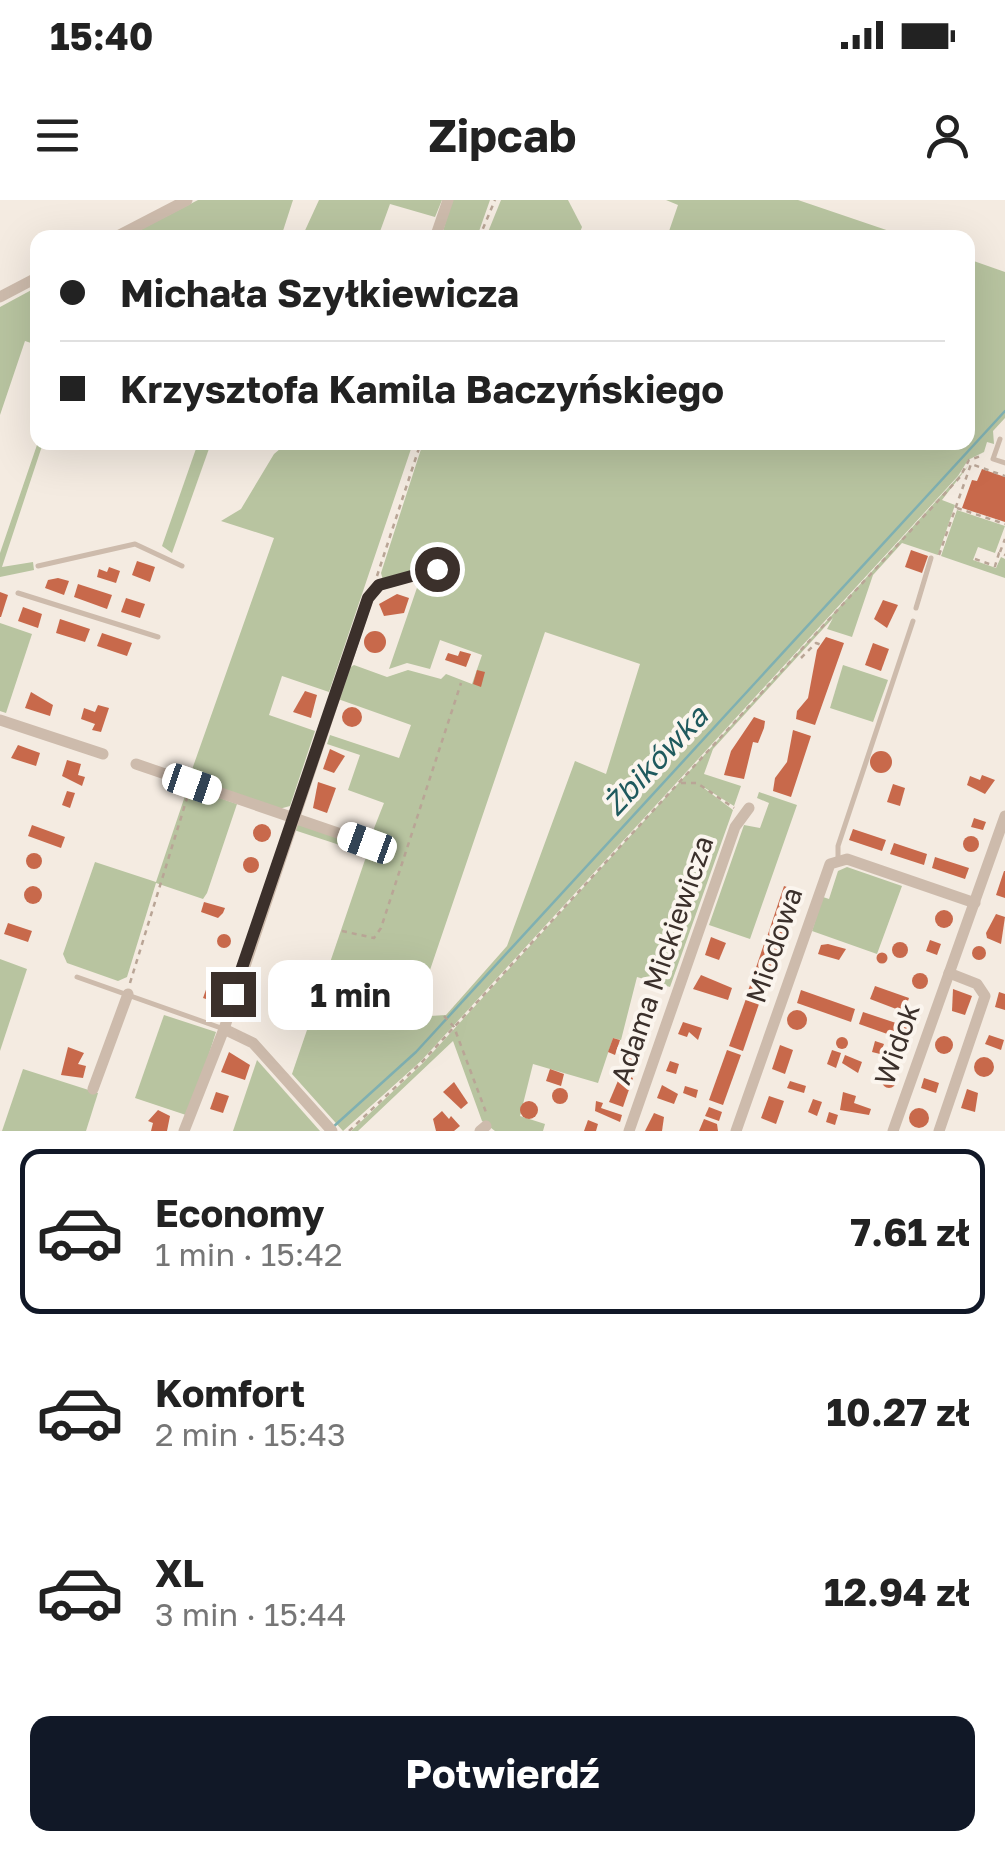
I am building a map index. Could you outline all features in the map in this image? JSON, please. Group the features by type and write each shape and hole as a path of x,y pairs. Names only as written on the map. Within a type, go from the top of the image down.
{"street":[{"path":"130,230 188,200"},
{"path":"438,230 448,200"},
{"path":"0,297 30,281"},
{"path":"184,1131 224,1028 292,817 376,587 437,569"},
{"path":"1,724 102,754"},
{"path":"136,764 367,843"},
{"name":"Adama Mickiewicza","path":"629,1131 735,827 749,808"},
{"name":"Widok","path":"893,1131 1005,816"},
{"path":"838,860 975,903"},
{"name":"Miodowa","path":"736,1131 815,898 828,866 838,860"},
{"path":"939,1131 984,996 977,984 949,973"},
{"path":"93,1090 128,994"},
{"path":"224,1028 253,1044 332,1131"}],"lane":[{"path":"1000,439 994,459 1005,463"},
{"path":"38,566 135,544 182,566"},
{"path":"916,608 932,558"},
{"path":"18,592 158,638"},
{"path":"838,860 838,846 913,621"},
{"path":"77,977 224,1028"}],"path":[{"path":"482,230 495,200"},
{"path":"376,587 419,450"},
{"path":"349,1131 454,1027 950,486 969,460 981,456"},
{"path":"940,554 971,464 1005,476"},
{"path":"956,508 1005,524"},
{"path":"974,559 994,566 1005,539"},
{"path":"999,553 1005,555"},
{"path":"802,658 816,643 822,646"},
{"path":"342,931 374,938 381,928 461,683"},
{"path":"679,782 697,782 735,809"},
{"path":"128,994 192,784"},
{"path":"444,1016 454,1027 488,1118 483,1128"}],"green space":[{"path":"198,200 293,200 283,230 140,230"},
{"path":"319,200 442,200 435,217 390,204 381,230 305,230"},
{"path":"452,200 490,200 479,230 443,230"},
{"path":"501,200 568,200 582,227 581,230 489,230"},
{"path":"666,200 798,200 886,230 669,230 678,205"},
{"path":"975,261 1005,272 1005,418 993,431 994,444 987,442 984,452 968,460 958,476 421,1061 343,1131 292,1074 367,854 294,830 297,823 367,846 384,803 348,790 360,755 327,744 330,735 399,758 411,725 338,699 349,668 354,665 387,677 408,670 441,679 446,674 472,684 482,655 440,640 430,669 407,663 389,669 420,579 383,580 381,573 421,450 975,450","holes":["545,632 640,664 606,774 575,761 507,946 446,1015 414,1017"]},
{"path":"30,291 30,343 25,341 0,415 0,307"},
{"path":"35,450 41,450 2,567 33,562 34,570 0,577 0,553"},
{"path":"196,450 209,450 172,553 162,546"},
{"path":"279,450 411,450 329,692 282,676 269,715 315,731 290,806 279,809 189,778 274,538 221,521 241,509"},
{"path":"969,465 942,500 955,505 938,555 902,543 873,575 852,637 827,629 833,618 713,749 704,774 741,786 734,806 700,785 733,810 670,987 637,977 621,1040 613,1038 598,1083 533,1064 520,1116 545,1124 543,1131 495,1131 482,1121 453,1041 358,1131 351,1131 423,1063"},
{"path":"957,510 1005,526 995,553 978,547 973,560 996,568 1001,557 1005,559 1005,578 941,556"},
{"path":"0,623 32,634 6,713 0,711"},
{"path":"843,665 888,680 873,722 830,708"},
{"path":"188,787 237,804 203,899 156,883 127,977 118,981 67,963 63,954 95,862 156,882"},
{"path":"759,792 797,805 750,939 709,925 744,825 760,828 769,803 757,798"},
{"path":"847,867 902,886 877,954 812,931 823,897 829,899 838,871"},
{"path":"0,959 27,969 0,1051"},
{"path":"164,1015 216,1032 189,1116 135,1098"},
{"path":"257,1060 320,1131 233,1131"},
{"path":"23,1069 98,1093 86,1131 2,1131"}],"building":[{"path":"982,469 1005,477 1005,522 962,508 972,480 977,481"},
{"path":"911,550 928,556 922,573 905,567"},
{"path":"137,561 155,567 150,582 132,575"},
{"path":"109,567 120,571 116,583 97,577 99,569 107,572"},
{"path":"48,580 69,581 64,595 45,588"},
{"path":"78,584 112,595 107,609 74,597"},
{"path":"0,592 8,595 1,617 0,617"},
{"path":"397,594 409,598 404,613 384,616 379,604"},
{"path":"126,598 145,604 140,618 121,612"},
{"path":"883,600 898,605 887,628 874,619"},
{"path":"23,607 42,614 38,628 18,621"},
{"path":"60,619 90,629 85,642 56,633"},
{"path":"375,631 386,642 375,653 364,642"},
{"path":"102,633 132,643 127,656 97,646"},
{"path":"826,637 844,643 815,725 796,719 797,711 808,698 817,650"},
{"path":"873,643 889,649 881,671 865,665"},
{"path":"460,651 471,654 466,667 445,660 448,653 458,656"},
{"path":"477,670 485,672 481,687 473,684"},
{"path":"305,691 317,695 311,718 293,712"},
{"path":"31,692 53,705 50,716 25,708"},
{"path":"98,705 109,708 101,732 92,730 95,724 81,719 84,708 95,712"},
{"path":"352,707 362,717 352,727 342,717"},
{"path":"754,717 765,721 764,728 758,743 753,742 744,779 724,775 731,751"},
{"path":"793,730 811,736 791,797 773,791 775,778 787,762"},
{"path":"18,745 40,753 36,766 11,758"},
{"path":"330,749 345,756 334,773 323,769"},
{"path":"881,751 892,762 881,773 870,762"},
{"path":"67,760 81,764 78,775 85,777 82,786 62,776"},
{"path":"982,775 995,780 985,794 967,785 970,776 980,780"},
{"path":"318,782 336,788 327,813 313,808"},
{"path":"893,784 905,788 900,806 887,802"},
{"path":"67,791 75,793 70,808 62,805"},
{"path":"974,818 986,822 983,830 971,827"},
{"path":"262,824 269,826 269,840 262,842 255,840 253,833 255,826"},
{"path":"32,825 65,837 61,848 28,836"},
{"path":"853,829 886,840 882,851 849,840"},
{"path":"971,836 979,844 971,852 963,844"},
{"path":"894,843 927,854 924,865 890,854"},
{"path":"34,853 42,861 34,869 26,861"},
{"path":"251,857 259,865 251,873 243,865"},
{"path":"935,857 969,868 965,879 932,868"},
{"path":"1005,871 1005,898 996,895"},
{"path":"33,886 42,895 33,904 24,895"},
{"path":"784,886 798,891 781,942 767,937"},
{"path":"204,902 225,908 223,913 218,918 201,912"},
{"path":"944,910 953,919 944,928 935,919"},
{"path":"996,914 1005,917 1001,944 987,938 986,933"},
{"path":"8,923 32,931 28,942 4,934"},
{"path":"224,934 231,941 224,948 217,941"},
{"path":"711,937 726,943 719,960 705,955"},
{"path":"930,940 941,944 937,955 926,951"},
{"path":"765,941 779,946 762,996 748,991"},
{"path":"900,942 908,950 900,958 892,950"},
{"path":"821,945 846,949 839,960 818,954"},
{"path":"979,946 986,953 979,960 972,953"},
{"path":"882,952 888,958 882,964 876,958"},
{"path":"212,973 223,976 215,1002 203,998"},
{"path":"920,973 928,981 920,989 912,981"},
{"path":"701,975 732,988 728,1000 693,989"},
{"path":"875,986 909,998 904,1012 870,999"},
{"path":"953,989 972,996 965,1015 952,1011"},
{"path":"801,990 855,1009 851,1022 797,1003"},
{"path":"999,992 1005,994 1005,1010 995,1007"},
{"path":"747,996 760,1001 743,1051 729,1046"},
{"path":"797,1010 807,1020 797,1030 787,1020"},
{"path":"863,1012 914,1029 910,1042 859,1024"},
{"path":"683,1022 702,1028 698,1040 689,1032 687,1037 678,1034"},
{"path":"989,1035 1004,1040 1001,1050 985,1044"},
{"path":"944,1036 953,1045 944,1054 935,1045"},
{"path":"613,1038 620,1040 615,1055 608,1052"},
{"path":"837,1038 847,1038 847,1048 837,1048"},
{"path":"875,1041 884,1044 880,1054 872,1052"},
{"path":"780,1045 793,1050 785,1074 772,1069"},
{"path":"68,1047 84,1053 78,1064 86,1066 83,1078 61,1075"},
{"path":"897,1048 904,1055 897,1062 890,1055"},
{"path":"727,1050 741,1055 723,1105 709,1100"},
{"path":"832,1050 841,1053 836,1068 827,1064"},
{"path":"229,1052 250,1065 245,1080 221,1072"},
{"path":"632,1053 638,1059 632,1065 626,1059"},
{"path":"845,1055 862,1062 858,1073 842,1063"},
{"path":"984,1057 994,1067 984,1077 974,1067"},
{"path":"670,1061 679,1064 676,1074 666,1071"},
{"path":"550,1069 564,1074 561,1086 546,1081"},
{"path":"889,1074 896,1081 889,1088 882,1081"},
{"path":"620,1076 633,1078 623,1107 609,1102"},
{"path":"924,1078 939,1083 936,1093 921,1088"},
{"path":"790,1081 806,1086 804,1093 787,1088"},
{"path":"454,1082 468,1103 461,1109 443,1092"},
{"path":"662,1085 678,1094 674,1104 657,1098"},
{"path":"685,1086 698,1090 696,1098 683,1093"},
{"path":"560,1088 568,1096 560,1104 552,1096"},
{"path":"967,1089 978,1093 975,1112 961,1108"},
{"path":"216,1092 229,1096 223,1113 210,1109"},
{"path":"843,1092 856,1096 854,1103 871,1109 869,1115 840,1110"},
{"path":"769,1096 784,1101 776,1124 761,1118"},
{"path":"813,1099 822,1102 817,1116 808,1112"},
{"path":"529,1101 538,1110 529,1119 520,1110"},
{"path":"596,1101 603,1103 601,1108 622,1115 620,1122 595,1111"},
{"path":"709,1107 722,1112 719,1121 705,1116"},
{"path":"919,1108 929,1118 919,1128 909,1118"},
{"path":"158,1110 170,1116 167,1131 151,1131 153,1123 148,1121"},
{"path":"442,1111 460,1126 454,1131 436,1131 433,1119"},
{"path":"829,1112 838,1115 835,1125 826,1122"},
{"path":"654,1113 664,1117 662,1131 645,1131"},
{"path":"704,1119 717,1124 718,1131 699,1131"},
{"path":"588,1120 598,1124 596,1131 584,1131"}],"waterway":[{"name":"Żbikówka","path":"975,444 1005,411"},
{"name":"Żbikówka","path":"332,1128 416,1052 969,450"}],"route":[{"path":"233,994 368,598 379,585 437,569"}]}
